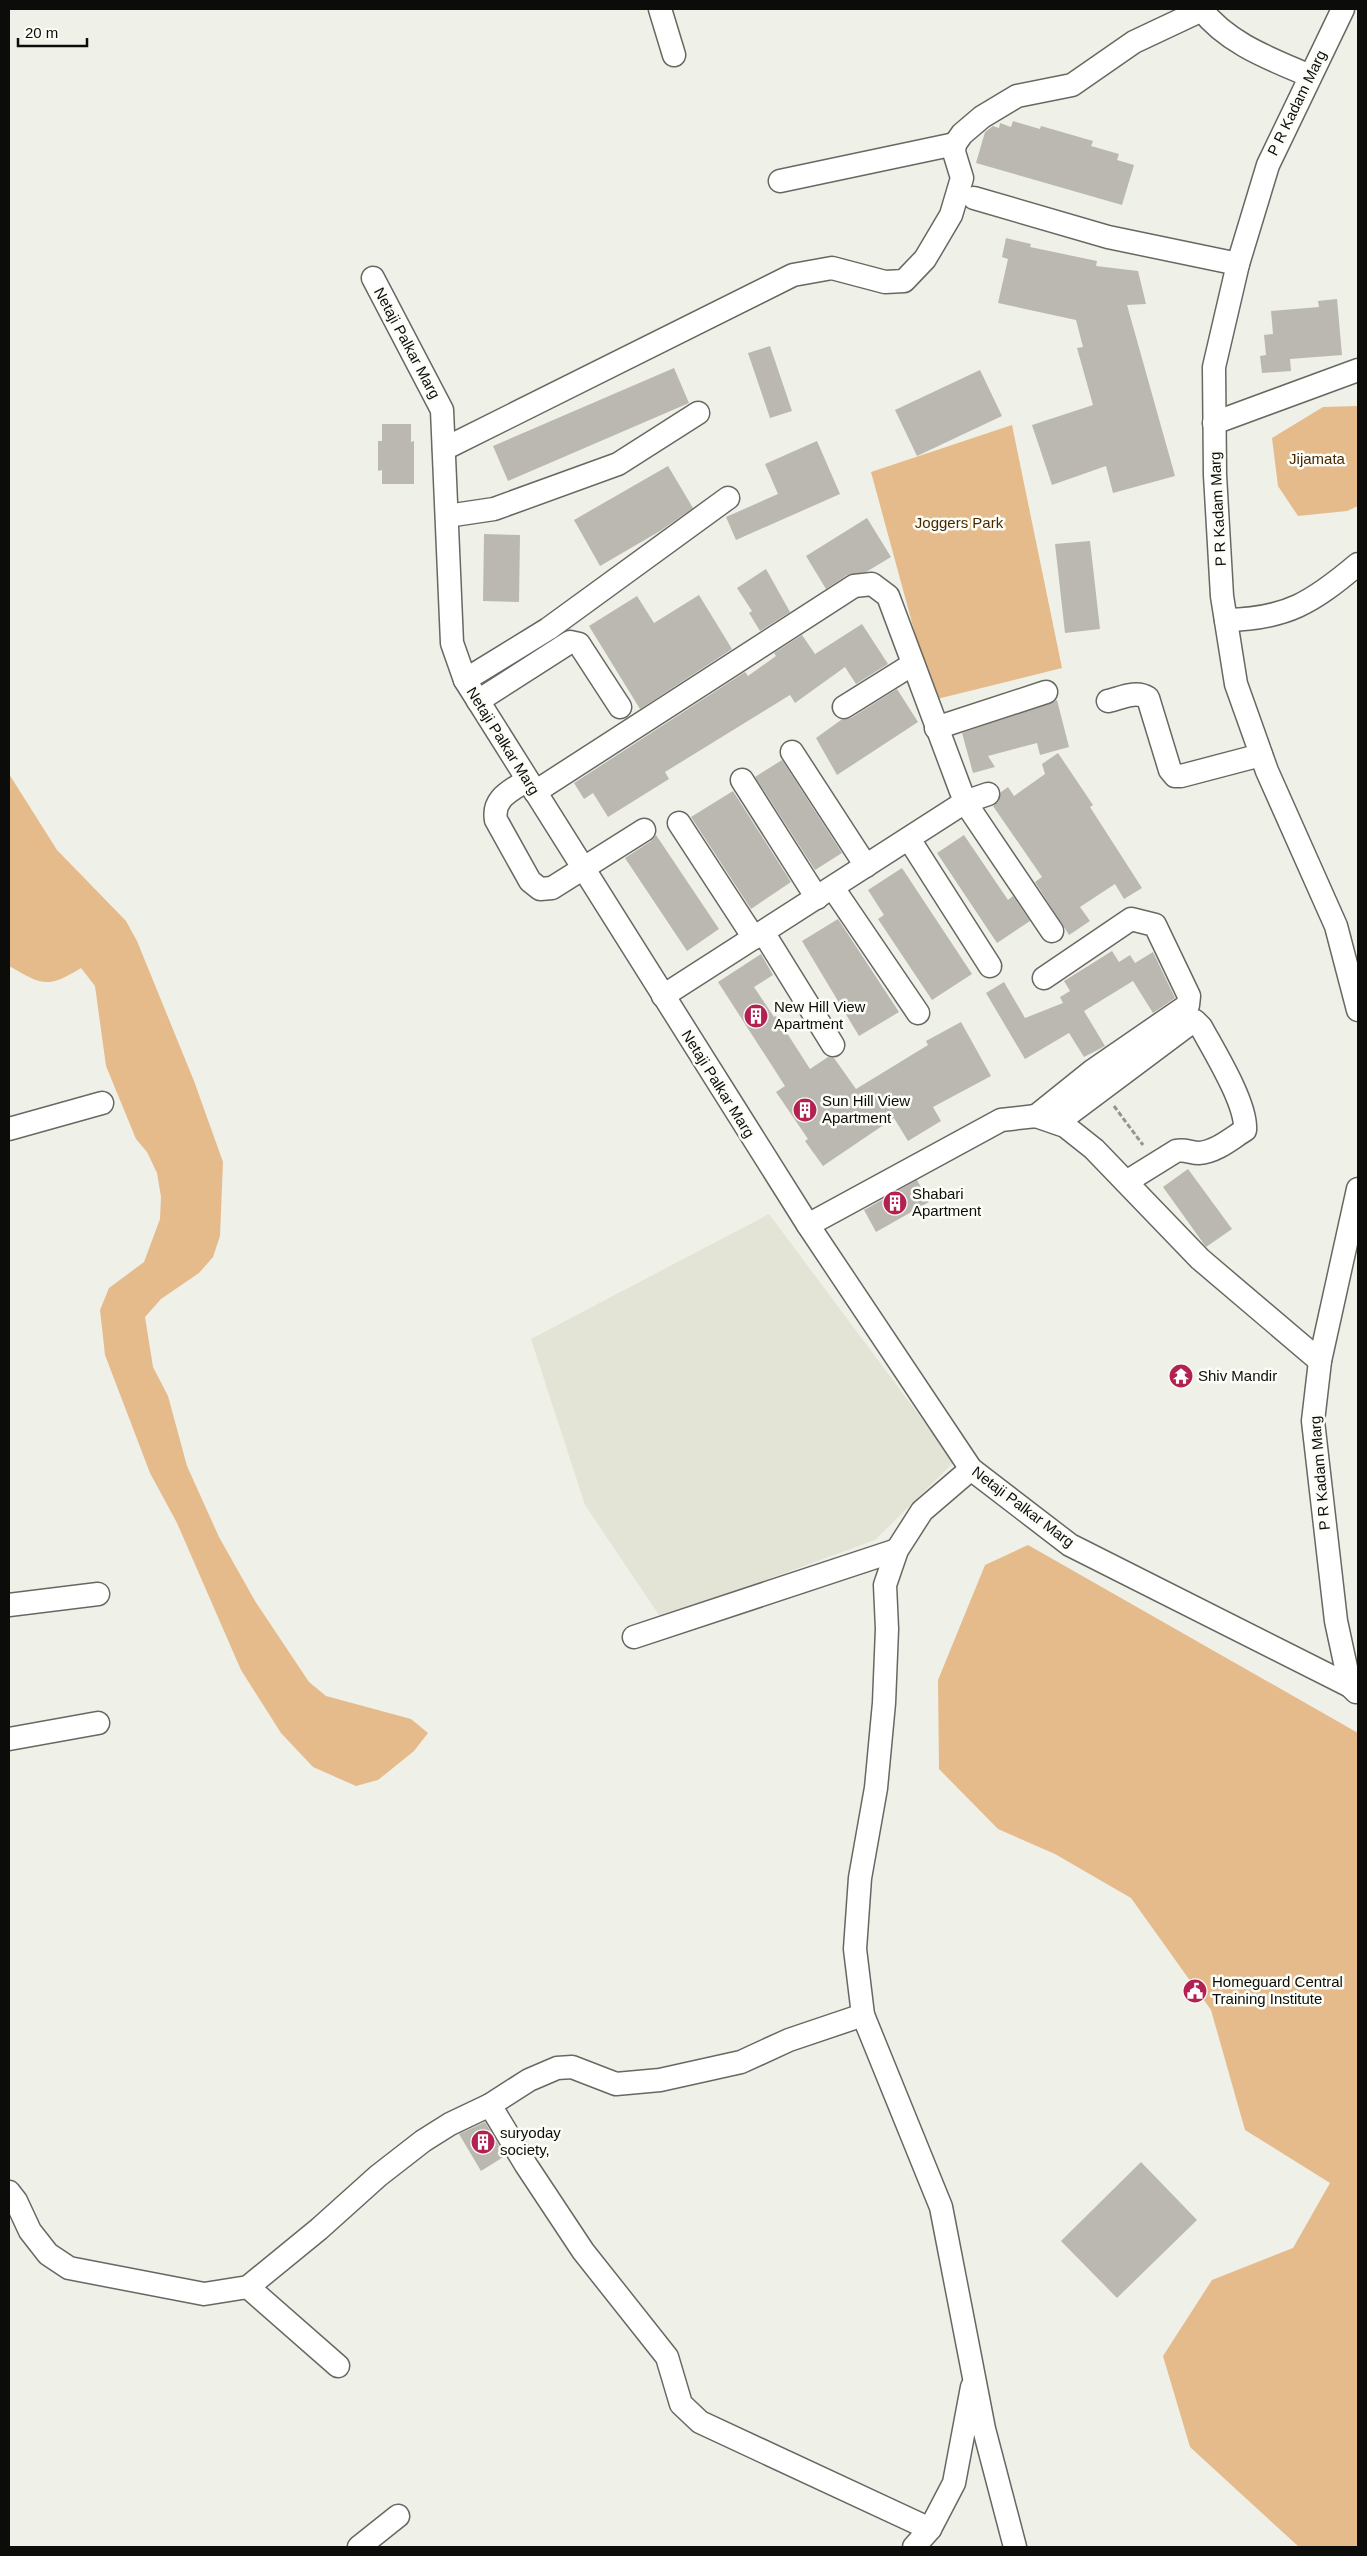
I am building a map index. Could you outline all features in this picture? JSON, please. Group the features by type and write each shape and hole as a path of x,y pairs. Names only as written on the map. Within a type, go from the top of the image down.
{"street":[{"path":"660,9 674,54"},
{"name":"P R Kadam Marg","path":"1343,9 1268,165 1238,264 1214,367 1214,423 1221,577 1236,684 1262,755 1336,926 1358,1010"},
{"path":"444,449 793,275 832,268 885,282 904,281 925,259 951,215 962,178 954,152 962,134 982,117 1017,96 1072,86 1134,42 1202,10 1222,30 1246,48 1310,76"},
{"path":"780,181 956,144"},
{"path":"974,198 1108,237 1238,264"},
{"name":"Netaji Palkar Marg","path":"373,278 442,410 452,643 465,680 808,1225 971,1469 1070,1545 1354,1690"},
{"path":"1214,423 1358,370"},
{"path":"447,516 494,509 618,464 698,413"},
{"path":"465,680 548,629 728,498"},
{"path":"1226,620 1264,618 1292,610 1326,591 1358,564"},
{"path":"644,830 552,888 540,889 530,881 496,820 495,812 499,800 531,786 854,586 872,584 888,596 965,802 1052,931"},
{"path":"478,701 570,642 579,644 620,707"},
{"path":"844,707 913,664"},
{"path":"936,728 1046,692"},
{"path":"1108,701 1135,694 1142,694 1148,698 1170,770 1175,776 1262,755"},
{"path":"792,752 866,866"},
{"path":"742,780 825,893 918,1013"},
{"path":"663,996 909,840 965,802 988,794"},
{"path":"679,823 759,935 833,1045"},
{"path":"909,840 990,966"},
{"path":"1036,1116 1092,1071 1188,1004 1189,996 1154,925 1144,920 1131,919 1044,978"},
{"path":"1057,1123 1188,1025 1196,1022 1201,1027 1240,1104 1246,1121 1245,1130 1218,1147 1199,1153 1184,1149 1176,1151 1126,1182"},
{"path":"9,1129 102,1103"},
{"path":"808,1225 1001,1120 1036,1116 1065,1126 1094,1149 1200,1259 1320,1361"},
{"name":"P R Kadam Marg","path":"1354,1690 1336,1621 1313,1421 1320,1361 1358,1189"},
{"path":"971,1469 922,1511 897,1550 885,1585 887,1630 884,1703 876,1788 860,1878 855,1948 863,2014 941,2207 984,2429 1015,2547"},
{"path":"634,1637 897,1550"},
{"path":"9,1605 98,1594"},
{"path":"9,1739 98,1723"},
{"path":"9,2192 16,2200 30,2231 48,2254 69,2268 204,2294 248,2287 319,2229 378,2176 423,2141 450,2124 490,2105 529,2080 556,2068 572,2067 616,2084 660,2080 741,2062 789,2040 863,2014"},
{"path":"490,2105 526,2165 583,2251 667,2357 681,2404 700,2422 930,2529"},
{"path":"248,2287 338,2366"},
{"path":"914,2547 930,2529 954,2483 974,2376"},
{"path":"359,2547 398,2516"}],"path":[{"path":"1102,1090 1156,1162"}],"shaded area":[{"path":"769,1214 954,1462 875,1540 661,1618 585,1505 531,1339"}],"green space":[{"name":"Jijamata","path":"1358,406 1358,506 1347,511 1298,516 1278,486 1272,438 1323,407"},
{"name":"Joggers Park","path":"1012,425 1062,668 933,700 871,472"},
{"path":"9,774 57,850 126,921 137,941 194,1081 223,1162 220,1236 213,1257 199,1273 161,1299 145,1317 153,1367 168,1396 187,1466 219,1537 255,1601 309,1682 326,1696 411,1719 428,1733 414,1751 378,1780 356,1786 313,1767 281,1733 241,1670 177,1523 150,1473 105,1355 100,1310 109,1288 144,1262 160,1219 161,1197 157,1173 147,1152 136,1139 106,1066 95,986 81,968 60,979 45,982 37,981 9,966"},
{"path":"1028,1545 1358,1733 1358,2547 1299,2547 1190,2447 1163,2356 1212,2280 1293,2248 1330,2183 1245,2130 1211,2010 1131,1898 1055,1854 998,1829 939,1769 938,1680 985,1565"}],"building":[{"path":"1013,121 1040,129 1041,126 1093,141 1091,146 1119,154 1117,160 1134,165 1122,205 976,163 985,132 993,126 999,128 1000,123 1011,127"},
{"path":"1006,238 1031,244 1030,247 1097,261 1096,266 1138,271 1146,304 1127,305 1175,476 1113,493 1106,466 1052,485 1032,425 1093,405 1077,348 1083,347 1076,320 998,303 1008,259 1002,257"},
{"path":"1337,299 1342,355 1290,359 1291,371 1262,373 1260,356 1266,355 1264,335 1273,334 1271,311 1319,307 1318,301"},
{"path":"770,346 792,411 770,418 748,353"},
{"path":"674,368 689,403 508,481 493,446"},
{"path":"980,370 1002,416 917,456 895,410"},
{"path":"382,424 411,424 411,442 414,441 414,484 382,484 382,470 378,471 378,441 382,441"},
{"path":"817,441 840,494 736,540 726,517 778,494 765,464"},
{"path":"668,466 693,508 660,531 600,566 574,520"},
{"path":"867,518 891,557 866,572 847,575 826,589 806,556"},
{"path":"484,534 520,535 519,602 483,601"},
{"path":"1090,541 1100,629 1065,633 1055,544"},
{"path":"766,569 790,612 760,631 749,613 752,611 737,588"},
{"path":"699,595 732,649 640,709 589,626 637,596 654,623"},
{"path":"862,624 888,664 856,684 845,667 795,703 790,695 665,772 669,779 608,817 593,793 584,799 574,783 745,672 748,676 776,656 774,653 802,635 815,654"},
{"path":"897,689 918,722 837,775 816,738 841,720 851,718"},
{"path":"1057,700 1069,747 1040,755 1037,743 988,756 995,767 973,773 962,733"},
{"path":"1058,753 1093,805 1090,807 1142,888 1124,899 1115,884 1080,907 1090,921 1069,935 1035,882 1042,877 993,806 998,802 1001,792 1008,787 1014,796 1045,774 1042,764"},
{"path":"782,760 842,853 815,870 755,777"},
{"path":"733,791 791,882 751,909 691,817"},
{"path":"656,835 719,929 687,951 625,858 651,841"},
{"path":"964,835 1008,900 1013,896 1030,921 997,943 937,853"},
{"path":"902,868 972,974 932,1000 878,919 884,915 868,890"},
{"path":"838,919 899,1012 859,1036 802,941"},
{"path":"1112,951 1119,962 1130,955 1135,963 1153,952 1175,998 1153,1013 1133,981 1084,1011 1105,1046 1084,1057 1069,1033 1025,1059 986,993 1004,982 1025,1018 1063,1003 1060,997 1070,991 1064,981"},
{"path":"761,954 773,975 754,987 774,1017 776,1016 810,1069 828,1057 834,1058 856,1089 928,1045 926,1041 961,1022 991,1076 933,1107 941,1121 908,1141 894,1118 823,1166 805,1141 808,1139 776,1092 785,1086 718,982"},
{"path":"1188,1169 1232,1229 1206,1247 1163,1187"},
{"name":"Shabari Apartment","path":"917,1180 929,1202 876,1232 864,1210"},
{"name":"suryoday society,","path":"485,2122 505,2156 481,2171 459,2134"},
{"path":"1141,2162 1197,2220 1117,2298 1061,2241"}],"place":[{"name":"New Hill View Apartment","path":"756,1016"},
{"name":"Sun Hill View Apartment","path":"805,1110"},
{"name":"Shabari Apartment","path":"895,1203"},
{"name":"Shiv Mandir","path":"1181,1376"},
{"name":"Homeguard Central Training Institute","path":"1195,1991"},
{"name":"suryoday society,","path":"483,2142"}]}
